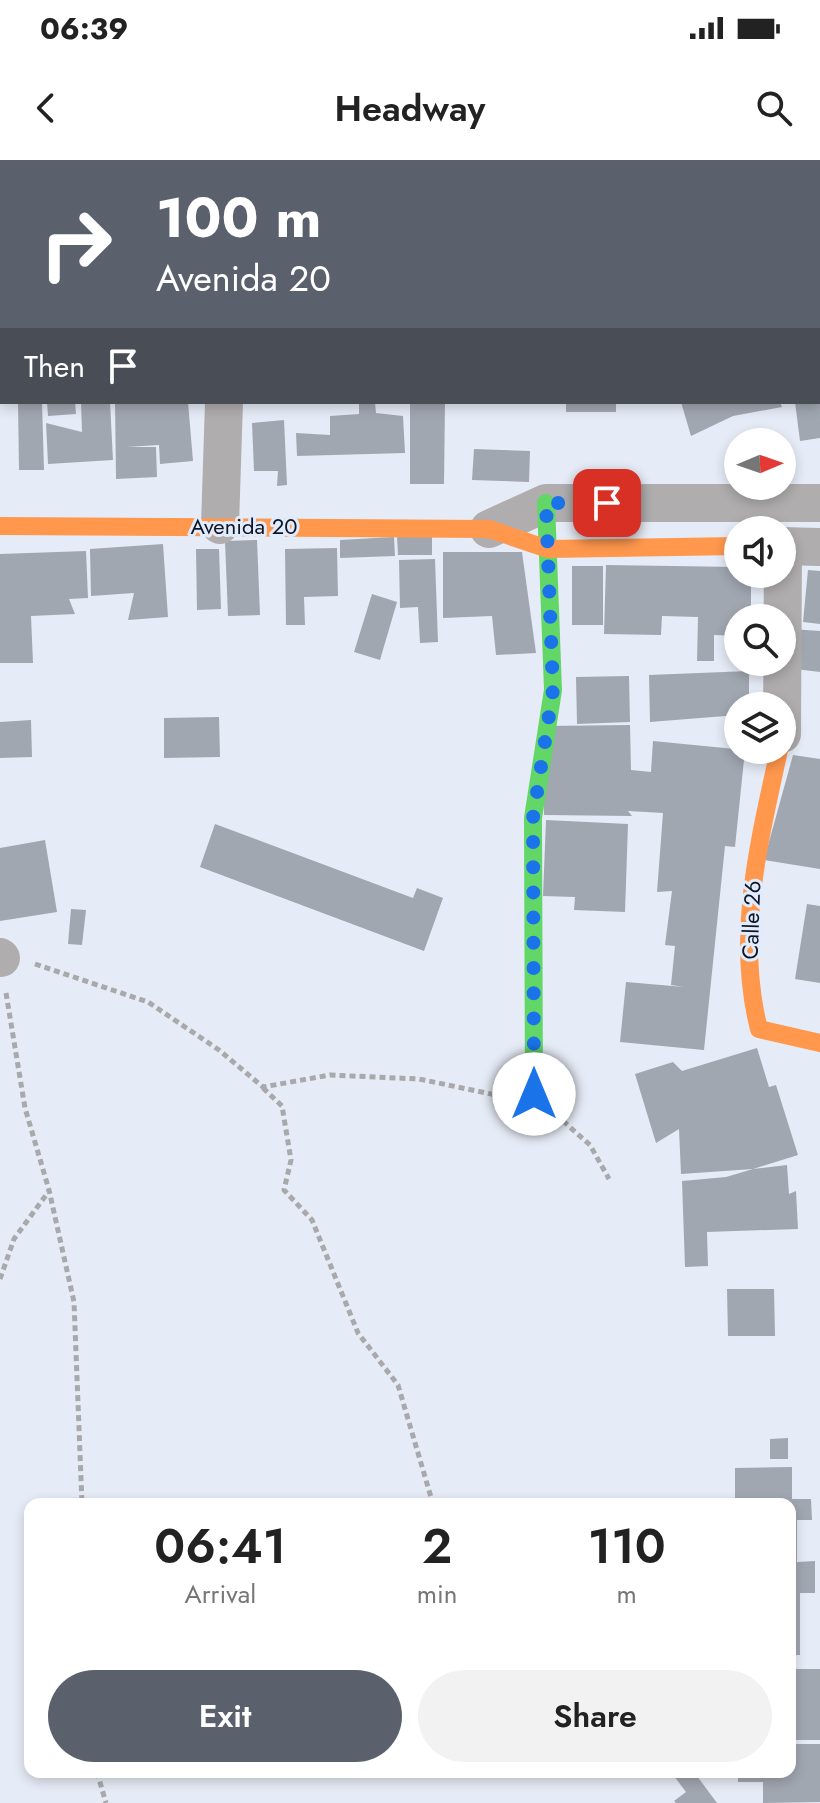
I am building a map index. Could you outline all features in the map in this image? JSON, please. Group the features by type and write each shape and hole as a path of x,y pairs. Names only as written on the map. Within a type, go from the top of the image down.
{"street":[{"path":"220,525 224,404"},
{"path":"534,1094 533,818 553,690 546,503"},
{"name":"Avenida 20","path":"489,529 546,503 820,503"},
{"name":"Avenida 20","path":"0,526 489,529 548,549 724,546"},
{"path":"796,546 820,547"},
{"path":"782,588 782,692"},
{"name":"Calle 26","path":"776,764 751,881 749,1000 759,1029 820,1043"}],"path":[{"path":"82,1498 74,1302 49,1190 25,1108 0,958 34,963 148,1002 219,1050 282,1106 291,1160 284,1190 312,1220 358,1333 398,1385 431,1498"},
{"path":"263,1087 330,1075 419,1079 487,1095 534,1094 590,1145 609,1179"},
{"path":"0,1279 14,1239 49,1190"},
{"path":"99,1778 106,1803"}],"building":[{"path":"18,404 42,404 44,470 19,470"},
{"path":"47,404 75,404 76,414 48,416"},
{"path":"81,404 110,404 113,460 48,464 46,423 82,432"},
{"path":"115,404 188,404 193,461 160,464 159,445 127,447 156,447 157,477 116,479"},
{"path":"359,404 375,404 376,413 403,416 405,453 297,456 296,433 330,435 330,416 359,414"},
{"path":"410,404 445,404 444,484 410,484"},
{"path":"566,404 616,404 616,412 566,412"},
{"path":"682,404 781,404 782,407 733,416 691,436"},
{"path":"795,404 820,404 820,438 800,441"},
{"path":"284,420 287,485 277,486 278,471 254,471 252,423"},
{"path":"474,449 530,451 529,482 472,480"},
{"path":"432,535 432,555 398,555 397,537"},
{"path":"394,537 395,556 340,558 340,540"},
{"path":"257,540 260,615 228,616 225,541"},
{"path":"163,544 168,617 128,620 134,593 91,596 90,549"},
{"path":"337,548 338,596 304,597 305,625 286,625 285,549"},
{"path":"196,549 219,549 221,609 197,610"},
{"path":"86,551 88,598 69,599 75,614 31,616 33,663 0,663 0,554"},
{"path":"443,552 522,552 536,653 496,655 492,616 443,618"},
{"path":"435,559 438,642 420,643 418,607 400,608 399,560"},
{"path":"606,565 724,567 724,588 751,588 751,604 724,604 724,635 714,635 714,661 697,661 698,617 662,616 661,635 604,634"},
{"path":"572,566 603,566 603,625 572,625"},
{"path":"808,570 820,571 820,624 803,622"},
{"path":"372,594 397,602 380,660 354,652"},
{"path":"796,629 820,631 820,672 796,669"},
{"path":"724,672 724,676 749,676 749,692 724,692 724,716 650,722 649,675"},
{"path":"629,676 630,722 577,724 576,677"},
{"path":"219,717 220,757 164,758 164,718"},
{"path":"31,720 32,757 0,758 0,722"},
{"path":"630,725 631,770 651,772 653,741 724,748 724,764 744,764 735,847 725,846 704,1050 620,1042 626,982 684,987 671,985 675,946 665,945 672,891 657,892 663,813 628,811 632,816 544,815 544,726"},
{"path":"796,755 820,759 820,869 764,860 791,764 796,764"},
{"path":"546,820 628,824 625,912 574,910 575,897 543,896"},
{"path":"215,824 413,898 417,888 443,898 424,951 200,867"},
{"path":"45,840 57,912 0,921 0,848"},
{"path":"807,904 820,906 820,983 795,979"},
{"path":"71,909 86,910 82,945 68,944"},
{"path":"757,1048 769,1087 776,1085 798,1155 753,1169 681,1174 679,1129 656,1143 635,1074 673,1062 682,1071"},
{"path":"787,1165 789,1194 796,1191 798,1229 707,1232 708,1266 685,1267 682,1181 726,1177 753,1169"},
{"path":"727,1289 774,1289 775,1336 728,1336"},
{"path":"788,1438 788,1459 770,1459 770,1439"},
{"path":"792,1467 792,1498 735,1498 735,1468"},
{"path":"796,1499 811,1499 812,1520 797,1520 797,1562 815,1561 815,1593 800,1593 800,1655 796,1655"},
{"path":"796,1669 820,1669 820,1740 796,1740"},
{"path":"796,1744 820,1744 820,1802 763,1803 763,1782 738,1782 738,1778 796,1778"},
{"path":"676,1778 698,1778 717,1803 674,1801 686,1792"}],"traffic: fast":[{"path":"534,1094 533,818 553,690 546,503"}],"traffic: slow":[{"path":"0,526 489,529 548,549 724,546"},
{"path":"776,764 752,889 749,959 752,994 759,1029 820,1043"}],"route":[{"path":"534,1094 533,818 553,690 546,503 607,503"}]}
